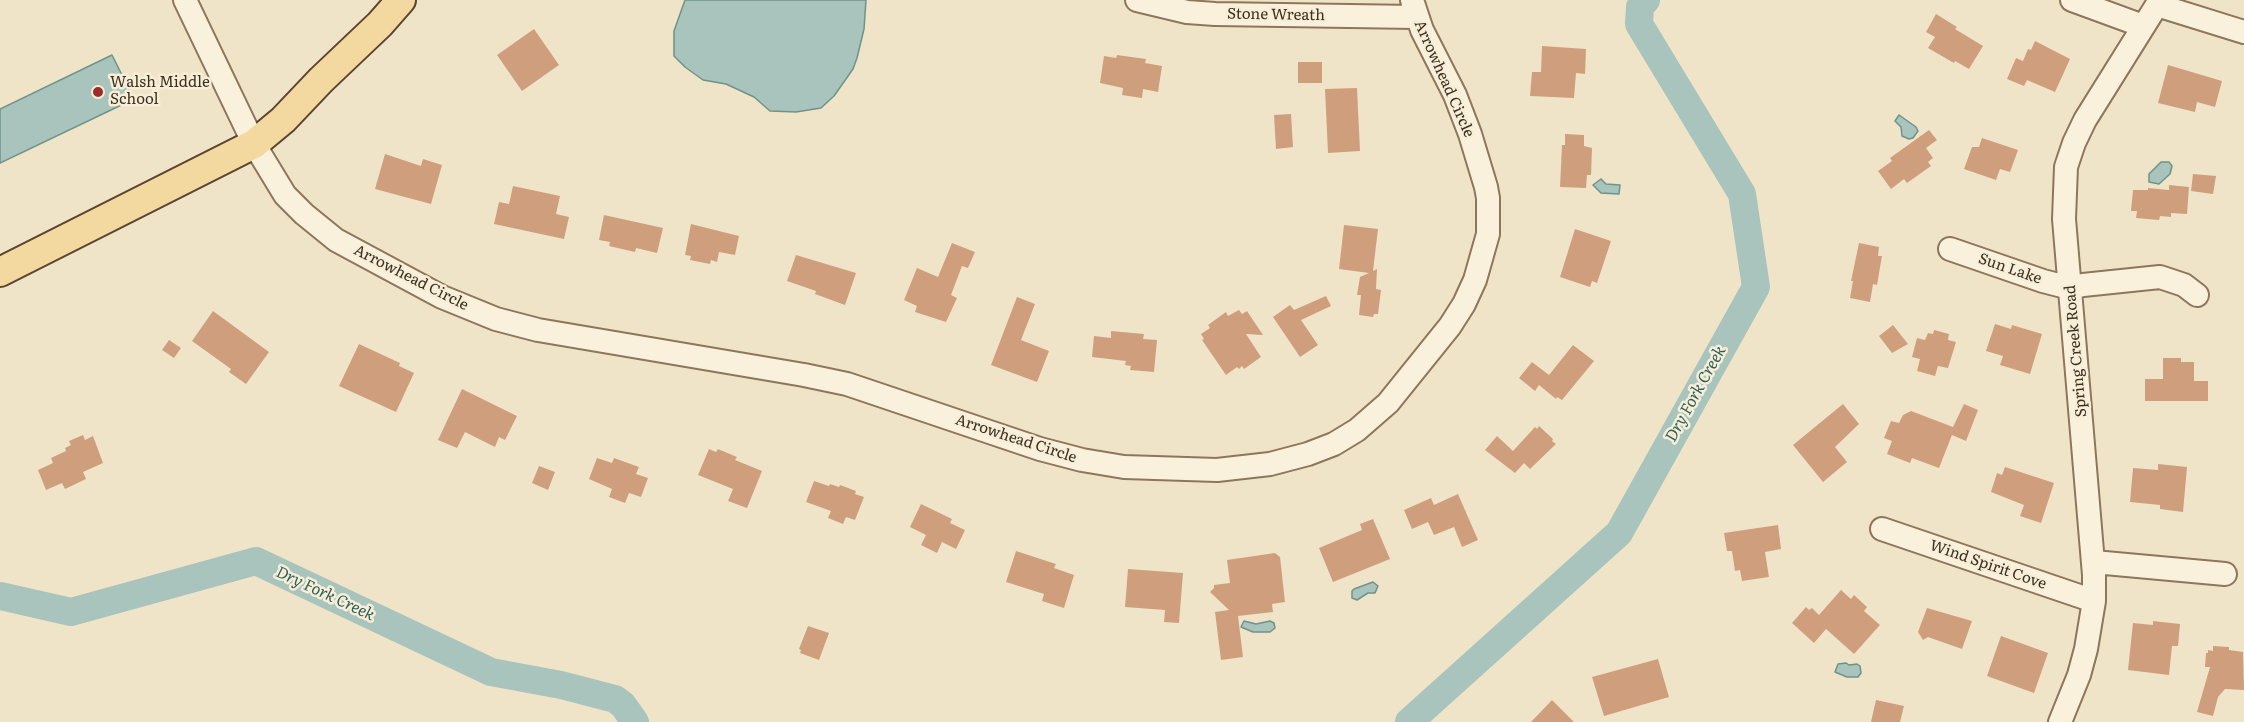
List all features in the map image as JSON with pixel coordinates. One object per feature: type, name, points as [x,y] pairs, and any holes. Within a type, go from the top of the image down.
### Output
[{"type":"main road","points":[[0,272],[254,144],[283,120],[380,24],[401,0]]},
{"type":"street","name":"Arrowhead Circle","points":[[185,0],[254,144],[285,195],[309,219],[336,240],[442,297],[496,319],[538,330],[847,384],[1040,449],[1082,460],[1124,467],[1217,470],[1270,464],[1308,454],[1334,444],[1357,430],[1379,413],[1450,326],[1475,280],[1488,234],[1486,187],[1455,95],[1414,8]]},
{"type":"street","name":"Stone Wreath","points":[[1137,0],[1187,12],[1215,14],[1414,8]]},
{"type":"street","points":[[2072,0],[2143,26]]},
{"type":"street","points":[[2158,3],[2244,32]]},
{"type":"street","name":"Spring Creek Road","points":[[2060,722],[2081,666],[2094,601],[2094,562],[2064,219],[2066,167],[2085,120],[2158,3]]},
{"type":"street","name":"Sun Lake","points":[[1950,249],[2070,288]]},
{"type":"street","points":[[2070,288],[2160,277],[2184,285],[2198,295]]},
{"type":"street","name":"Wind Spirit Cove","points":[[1882,529],[2094,601]]},
{"type":"street","points":[[2094,562],[2225,573]]},
{"type":"water","points":[[685,0],[866,0],[864,29],[853,69],[834,96],[821,108],[796,112],[770,111],[754,97],[726,84],[703,80],[674,56],[674,31]]},
{"type":"water","points":[[112,55],[134,99],[0,163],[0,109]]},
{"type":"water","points":[[1899,115],[1916,127],[1918,131],[1913,138],[1902,136],[1901,127],[1895,121]]},
{"type":"water","points":[[2161,162],[2169,162],[2172,166],[2170,174],[2159,184],[2149,182],[2149,174]]},
{"type":"water","points":[[1601,179],[1606,184],[1620,185],[1619,194],[1601,193],[1593,185]]},
{"type":"water","points":[[1373,582],[1378,586],[1375,593],[1368,593],[1357,600],[1352,598],[1354,589]]},
{"type":"water","points":[[1244,621],[1256,624],[1270,621],[1274,623],[1275,628],[1270,632],[1253,632],[1241,627]]},
{"type":"water","points":[[1838,664],[1860,666],[1861,673],[1858,677],[1847,677],[1835,672]]},
{"type":"building","points":[[1936,14],[1983,46],[1969,69],[1928,48],[1935,37],[1926,32]]},
{"type":"building","points":[[534,29],[559,65],[522,91],[497,55]]},
{"type":"building","points":[[2035,41],[2070,59],[2055,92],[2027,80],[2024,86],[2007,79],[2016,58],[2023,61],[2028,49],[2031,50]]},
{"type":"building","points":[[1542,46],[1586,49],[1585,74],[1576,73],[1574,98],[1530,96],[1532,72],[1541,72]]},
{"type":"building","points":[[1117,55],[1146,59],[1145,63],[1162,66],[1158,92],[1143,89],[1142,98],[1122,95],[1123,88],[1100,83],[1104,56],[1116,58]]},
{"type":"building","points":[[1298,62],[1322,62],[1322,83],[1298,83]]},
{"type":"building","points":[[2168,65],[2222,81],[2215,107],[2197,102],[2195,112],[2158,103]]},
{"type":"building","points":[[1357,88],[1360,151],[1328,153],[1325,89]]},
{"type":"building","points":[[1291,114],[1293,147],[1276,149],[1274,115]]},
{"type":"building","points":[[1929,130],[1937,140],[1926,148],[1933,158],[1928,162],[1931,166],[1907,183],[1904,179],[1891,189],[1878,171],[1892,161],[1890,158]]},
{"type":"building","points":[[1565,134],[1584,135],[1584,146],[1592,148],[1591,175],[1587,175],[1586,188],[1560,187],[1562,145],[1565,145]]},
{"type":"building","points":[[1982,138],[2018,150],[2010,172],[2000,169],[1996,180],[1964,169],[1972,147],[1979,147]]},
{"type":"building","points":[[385,154],[421,166],[423,159],[442,165],[431,204],[375,189]]},
{"type":"building","points":[[2193,174],[2216,176],[2213,194],[2191,191]]},
{"type":"building","points":[[2169,185],[2189,187],[2187,214],[2171,213],[2171,217],[2160,216],[2159,220],[2136,218],[2137,211],[2131,211],[2133,190],[2148,190],[2148,188],[2169,190]]},
{"type":"building","points":[[513,186],[560,196],[556,214],[569,217],[564,239],[494,224],[499,202],[509,204]]},
{"type":"building","points":[[604,215],[663,228],[657,253],[636,248],[635,252],[609,246],[610,242],[599,240]]},
{"type":"building","points":[[691,224],[739,236],[735,255],[719,252],[717,262],[711,260],[710,264],[690,260],[691,256],[685,255]]},
{"type":"building","points":[[1344,225],[1378,229],[1373,271],[1377,269],[1376,289],[1381,290],[1378,314],[1374,314],[1373,317],[1359,315],[1361,295],[1357,295],[1360,277],[1369,273],[1339,269]]},
{"type":"building","points":[[1575,229],[1611,241],[1597,283],[1592,281],[1590,287],[1560,277]]},
{"type":"building","points":[[952,243],[975,252],[968,268],[962,266],[951,295],[957,298],[946,322],[915,312],[917,306],[904,300],[917,268],[938,277]]},
{"type":"building","points":[[1859,243],[1879,247],[1878,256],[1882,256],[1877,285],[1873,284],[1870,302],[1850,298]]},
{"type":"building","points":[[796,255],[856,273],[845,305],[815,294],[816,291],[787,281]]},
{"type":"building","points":[[1326,296],[1331,306],[1301,320],[1318,345],[1300,357],[1273,317],[1290,305],[1294,310]]},
{"type":"building","points":[[1017,297],[1035,304],[1021,340],[1049,351],[1037,382],[991,365]]},
{"type":"building","points":[[1239,310],[1242,314],[1247,311],[1263,335],[1246,334],[1261,357],[1244,369],[1242,366],[1239,369],[1237,367],[1226,375],[1202,340],[1204,339],[1201,334],[1210,328],[1208,325],[1226,312],[1228,316]]},
{"type":"building","points":[[213,311],[269,352],[246,384],[229,372],[231,369],[192,341]]},
{"type":"building","points":[[1995,324],[2011,329],[2012,325],[2042,334],[2030,374],[2000,365],[2003,356],[1986,351]]},
{"type":"building","points":[[1893,325],[1908,344],[1892,353],[1879,336]]},
{"type":"building","points":[[1934,330],[1949,334],[1948,340],[1956,342],[1948,368],[1938,366],[1935,376],[1917,371],[1920,359],[1912,357],[1917,338],[1925,340],[1928,333],[1933,334]]},
{"type":"building","points":[[1111,331],[1144,334],[1143,339],[1157,340],[1154,372],[1130,370],[1131,366],[1125,365],[1126,361],[1092,357],[1094,336],[1111,338]]},
{"type":"building","points":[[169,340],[181,348],[174,358],[162,350]]},
{"type":"building","points":[[359,344],[400,363],[399,366],[414,373],[396,412],[339,386]]},
{"type":"building","points":[[1573,345],[1594,361],[1562,400],[1557,397],[1556,399],[1539,385],[1535,391],[1519,378],[1532,362],[1549,375]]},
{"type":"building","points":[[2163,358],[2181,358],[2181,362],[2194,362],[2194,381],[2208,381],[2208,401],[2145,401],[2145,379],[2163,379]]},
{"type":"building","points":[[462,389],[517,416],[505,440],[499,437],[495,447],[465,432],[457,448],[438,440]]},
{"type":"building","points":[[1843,404],[1859,424],[1835,447],[1847,462],[1823,482],[1793,445]]},
{"type":"building","points":[[1964,404],[1978,410],[1966,441],[1952,435],[1939,468],[1912,458],[1910,463],[1887,454],[1892,441],[1884,438],[1891,421],[1899,423],[1903,415],[1911,411],[1953,427]]},
{"type":"building","points":[[1539,426],[1556,444],[1530,469],[1524,463],[1515,473],[1485,450],[1497,436],[1513,451],[1535,427],[1537,429]]},
{"type":"building","points":[[83,435],[85,440],[93,436],[103,463],[83,472],[86,479],[65,489],[62,483],[46,490],[38,470],[53,463],[51,458],[66,451],[65,448],[71,445],[69,441]]},
{"type":"building","points":[[709,449],[716,452],[718,449],[737,457],[735,460],[762,471],[747,508],[728,501],[733,489],[698,475]]},
{"type":"building","points":[[597,458],[612,463],[614,458],[639,467],[636,474],[648,478],[641,497],[629,493],[625,503],[609,497],[612,489],[589,479]]},
{"type":"building","points":[[2158,464],[2187,467],[2183,512],[2160,509],[2160,505],[2130,502],[2133,468],[2158,470]]},
{"type":"building","points":[[539,466],[555,472],[548,490],[532,483]]},
{"type":"building","points":[[2005,467],[2054,483],[2041,523],[2020,516],[2024,505],[1991,492],[1997,473],[2002,475]]},
{"type":"building","points":[[814,481],[829,486],[830,484],[839,487],[840,485],[864,497],[855,520],[846,517],[843,524],[828,518],[831,511],[806,502]]},
{"type":"building","points":[[1458,494],[1478,540],[1462,547],[1454,527],[1434,535],[1428,522],[1412,529],[1404,510],[1431,498],[1434,505]]},
{"type":"building","points":[[921,504],[952,519],[950,523],[965,530],[956,549],[942,542],[937,553],[921,545],[926,535],[910,527]]},
{"type":"building","points":[[1373,519],[1390,559],[1333,582],[1319,548],[1362,530],[1360,524]]},
{"type":"building","points":[[1778,525],[1781,549],[1765,552],[1769,577],[1742,581],[1740,570],[1735,571],[1732,551],[1727,551],[1724,533]]},
{"type":"building","points":[[1016,551],[1056,564],[1054,568],[1074,575],[1064,608],[1042,601],[1044,594],[1006,582]]},
{"type":"building","points":[[1275,553],[1280,557],[1285,602],[1272,604],[1273,612],[1238,616],[1243,657],[1221,660],[1215,612],[1229,610],[1210,592],[1214,585],[1230,583],[1227,560]]},
{"type":"building","points":[[1128,569],[1183,573],[1179,623],[1164,622],[1165,610],[1125,607]]},
{"type":"building","points":[[1841,590],[1851,599],[1854,595],[1867,607],[1864,611],[1880,625],[1854,654],[1826,629],[1814,643],[1792,623],[1806,607],[1809,610],[1812,608],[1819,615]]},
{"type":"building","points":[[1927,608],[1972,621],[1962,649],[1928,637],[1923,640],[1918,632]]},
{"type":"building","points":[[2153,621],[2180,624],[2178,646],[2172,646],[2169,675],[2128,670],[2133,623],[2153,625]]},
{"type":"building","points":[[808,626],[829,633],[819,660],[800,653],[799,649]]},
{"type":"building","points":[[2001,636],[2048,653],[2034,693],[1987,676]]},
{"type":"building","points":[[2213,646],[2229,647],[2229,650],[2243,652],[2244,690],[2225,689],[2218,697],[2213,716],[2197,712],[2210,667],[2205,667],[2206,653],[2208,650],[2213,651]]},
{"type":"building","points":[[1658,659],[1669,697],[1604,716],[1592,677]]},
{"type":"building","points":[[1552,700],[1574,722],[1531,722]]},
{"type":"building","points":[[1876,700],[1904,706],[1900,722],[1871,722]]},
{"type":"waterway","name":"Dry Fork Creek","points":[[1409,722],[1619,533],[1756,287],[1742,194],[1639,24],[1640,7],[1646,0]]},
{"type":"waterway","name":"Dry Fork Creek","points":[[0,596],[71,612],[256,561],[491,672],[561,685],[615,699],[623,705],[635,722]]},
{"type":"place","name":"Walsh Middle School","points":[[98,92]]}]
